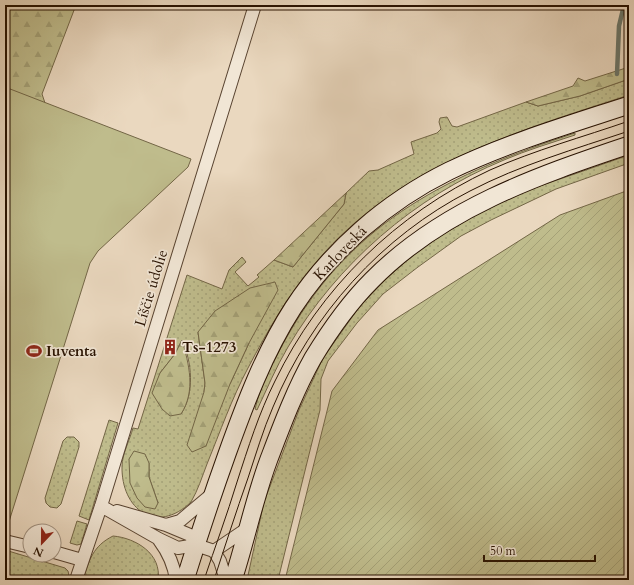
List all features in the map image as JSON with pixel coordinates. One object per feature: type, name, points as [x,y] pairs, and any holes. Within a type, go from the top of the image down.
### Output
[{"type":"main road","name":"Karloveská","points":[[185,580],[214,491],[254,383],[276,338],[293,308],[320,271],[350,240],[375,218],[400,200],[448,172],[482,156],[529,138],[629,105]]},
{"type":"main road","points":[[233,580],[269,460],[285,418],[313,359],[330,331],[355,298],[407,248],[446,222],[488,199],[541,176],[629,145]]},
{"type":"street","name":"Líščie údolie","points":[[76,580],[101,506],[255,5]]},
{"type":"street","points":[[166,525],[180,520],[197,508],[214,491]]},
{"type":"street","points":[[101,506],[166,525],[190,535],[196,545]]},
{"type":"street","points":[[101,506],[178,548],[196,545],[214,551],[220,561],[226,580]]},
{"type":"street","points":[[214,551],[248,528]]},
{"type":"street","points":[[159,539],[169,553],[175,571],[176,580]]},
{"type":"street","points":[[5,541],[22,545]]},
{"type":"street","points":[[62,554],[82,560]]},
{"type":"green space","points":[[5,5],[76,5],[42,94],[50,118],[5,122]]},
{"type":"green space","points":[[629,67],[629,79],[580,96],[538,106],[526,102],[573,86],[578,78],[585,81]]},
{"type":"green space","points":[[629,79],[629,95],[543,123],[460,156],[421,176],[384,200],[349,228],[307,273],[271,326],[237,391],[191,502],[178,512],[166,516],[154,517],[143,513],[134,505],[123,482],[123,457],[133,428],[138,429],[187,275],[222,289],[229,270],[242,257],[246,262],[235,272],[248,286],[259,277],[257,275],[274,260],[293,267],[344,204],[346,193],[369,171],[378,170],[414,154],[411,142],[437,133],[441,129],[439,122],[440,118],[447,117],[452,126],[457,127],[526,102],[538,106],[580,96]],"holes":[[[198,332],[249,343],[230,384],[204,392],[205,383]],[[182,340],[190,368],[190,387],[188,397],[181,414],[160,373],[175,354]],[[129,459],[149,463],[149,477],[158,503]]]},
{"type":"green space","name":"Iuventa","points":[[5,87],[191,159],[188,167],[98,251],[90,263],[7,528],[5,530]]},
{"type":"green space","points":[[575,133],[575,135],[513,156],[471,175],[439,193],[381,236],[354,261],[330,288],[308,317],[288,347],[257,410],[255,409],[273,362],[288,335],[314,295],[344,260],[376,231],[410,206],[448,184],[488,165],[530,148]]},
{"type":"green space","points":[[629,155],[629,163],[556,189],[461,236],[383,294],[357,323],[328,361],[321,379],[320,410],[278,580],[247,580],[264,502],[299,410],[323,358],[360,306],[385,280],[415,253],[477,214],[517,194]]},
{"type":"green space","points":[[629,190],[629,580],[285,580],[332,391],[378,330],[560,215]]},
{"type":"green space","points":[[346,193],[344,204],[293,267],[274,260]]},
{"type":"green space","points":[[275,282],[278,290],[249,343],[230,384],[206,446],[192,452],[187,445],[204,392],[205,383],[198,332],[215,311],[250,288]]},
{"type":"green space","points":[[182,340],[189,368],[190,387],[186,405],[181,414],[170,416],[162,409],[152,393],[160,373],[175,354]]},
{"type":"green space","points":[[109,420],[118,423],[89,520],[79,516]]},
{"type":"green space","points":[[67,437],[74,437],[79,442],[79,447],[61,504],[57,508],[50,507],[46,503],[45,498],[63,441]]},
{"type":"green space","points":[[134,451],[145,454],[149,463],[149,477],[158,503],[155,509],[145,507],[137,498],[130,483],[129,459]]},
{"type":"green space","points":[[77,521],[87,524],[81,544],[77,545],[70,543]]},
{"type":"green space","points":[[113,536],[130,540],[146,549],[156,562],[158,580],[83,580],[87,566],[96,549]]},
{"type":"green space","points":[[5,550],[22,555],[22,563],[48,563],[65,568],[68,571],[70,580],[5,580]]},
{"type":"waterway","points":[[617,74],[619,26],[624,5]]},
{"type":"tram line","points":[[204,580],[259,418],[269,393],[293,347],[314,315],[338,285],[364,257],[393,232],[423,208],[456,188],[490,170],[524,156],[629,121]]},
{"type":"tram line","points":[[214,580],[273,407],[289,373],[307,341],[329,310],[353,281],[379,255],[407,231],[438,209],[470,191],[528,165],[629,131]]},
{"type":"place","name":"Ts-1273","points":[[170,347]]},
{"type":"place","name":"Iuventa","points":[[34,351]]}]
